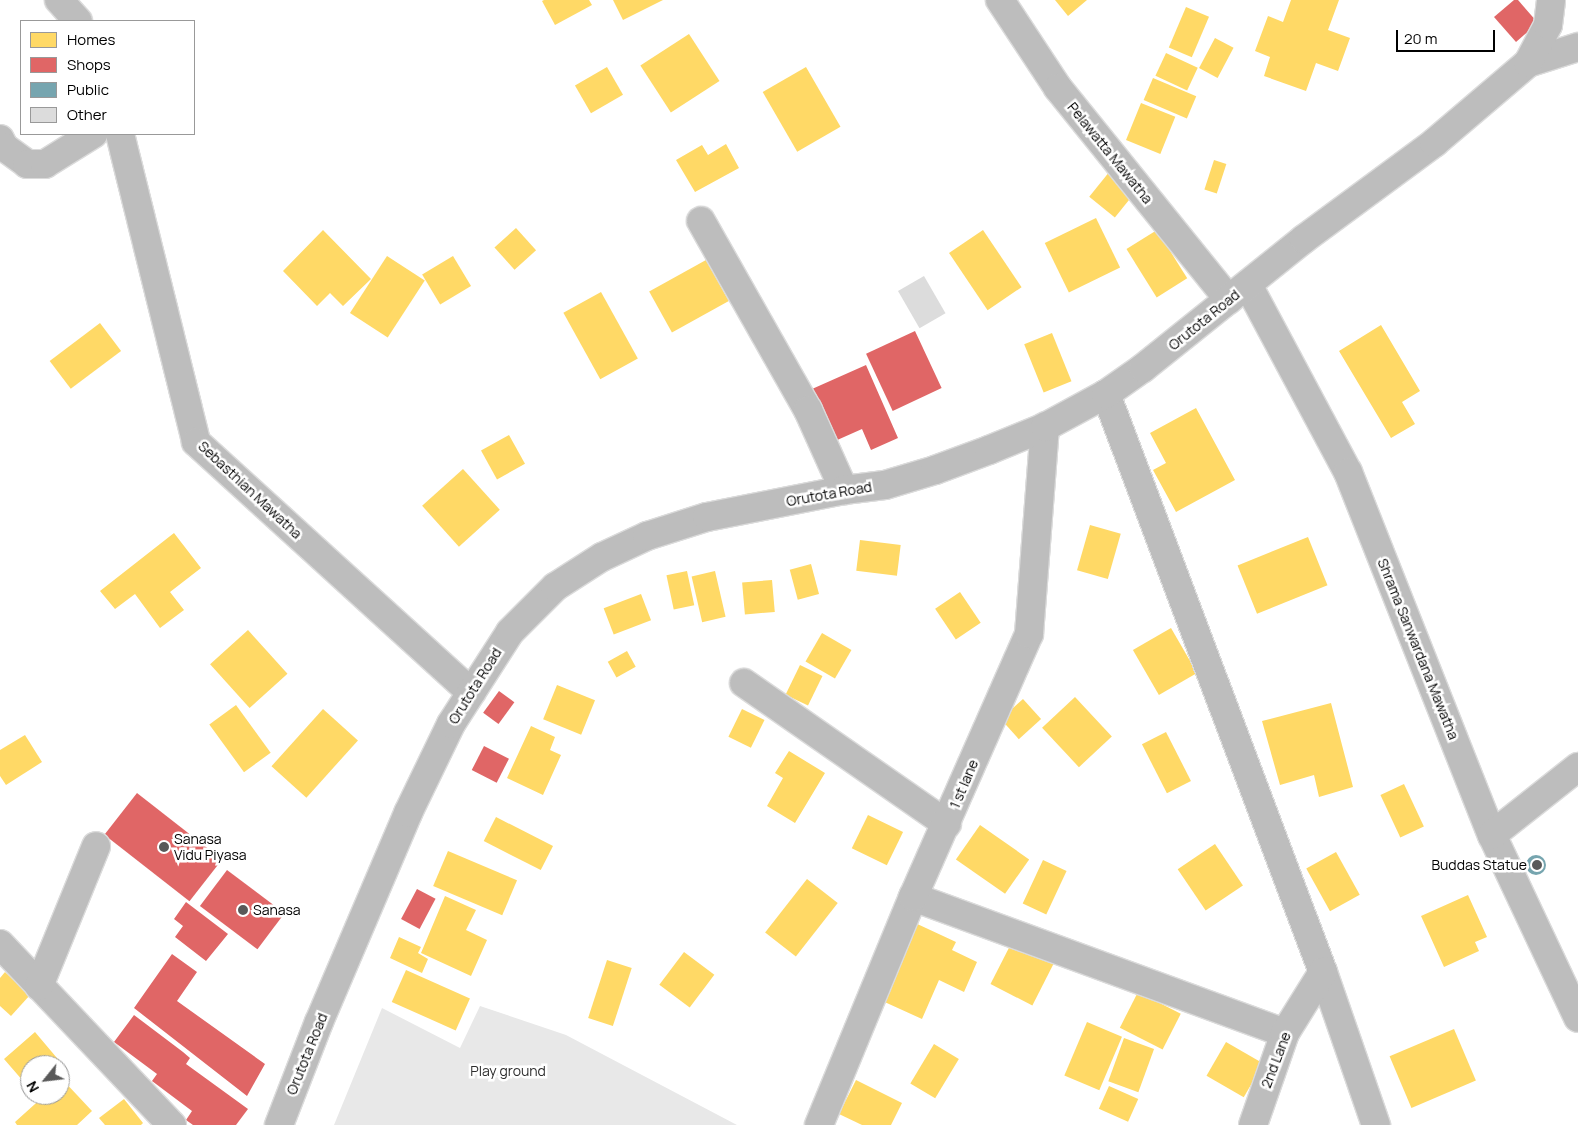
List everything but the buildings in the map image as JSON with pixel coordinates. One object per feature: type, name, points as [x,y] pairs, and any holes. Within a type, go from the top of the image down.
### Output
[{"type":"street","points":[[59,0],[77,20]]},
{"type":"street","name":"Pelawatta Mawatha","points":[[1000,0],[1058,88],[1238,292]]},
{"type":"street","name":"Orutota Road","points":[[279,1125],[319,1022],[408,813],[451,724],[510,632],[555,587],[602,557],[647,536],[707,518],[844,490],[886,485],[935,470],[1044,427],[1106,394],[1143,368],[1335,216],[1434,143],[1528,63],[1548,25],[1551,0]]},
{"type":"street","points":[[1528,63],[1578,46]]},
{"type":"street","points":[[0,139],[4,147],[27,164],[45,164],[91,135]]},
{"type":"street","name":"Sebasthian Mawatha","points":[[120,135],[196,442],[471,692]]},
{"type":"street","points":[[701,221],[808,410],[844,490]]},
{"type":"street","name":"Shrama Sanwardana Mawatha","points":[[1238,292],[1348,472],[1492,835],[1578,1018]]},
{"type":"street","points":[[1106,394],[1322,972],[1376,1125]]},
{"type":"street","name":"1 st lane","points":[[819,1125],[913,897],[1030,634],[1044,427]]},
{"type":"street","points":[[744,683],[947,824]]},
{"type":"street","points":[[1492,835],[1578,767]]},
{"type":"street","points":[[39,986],[96,846]]},
{"type":"street","points":[[913,897],[1285,1033]]},
{"type":"street","points":[[0,944],[172,1125]]},
{"type":"street","name":"2nd Lane","points":[[1253,1125],[1285,1033],[1322,972]]},
{"type":"green space","name":"Play ground","points":[[480,1006],[566,1035],[737,1125],[334,1125],[382,1008],[460,1048]]},
{"type":"place","name":"Sanasa Vidu Piyasa","points":[[164,847]]},
{"type":"place","name":"Buddas Statue","points":[[1537,865]]},
{"type":"place","name":"Sanasa","points":[[243,910]]}]
